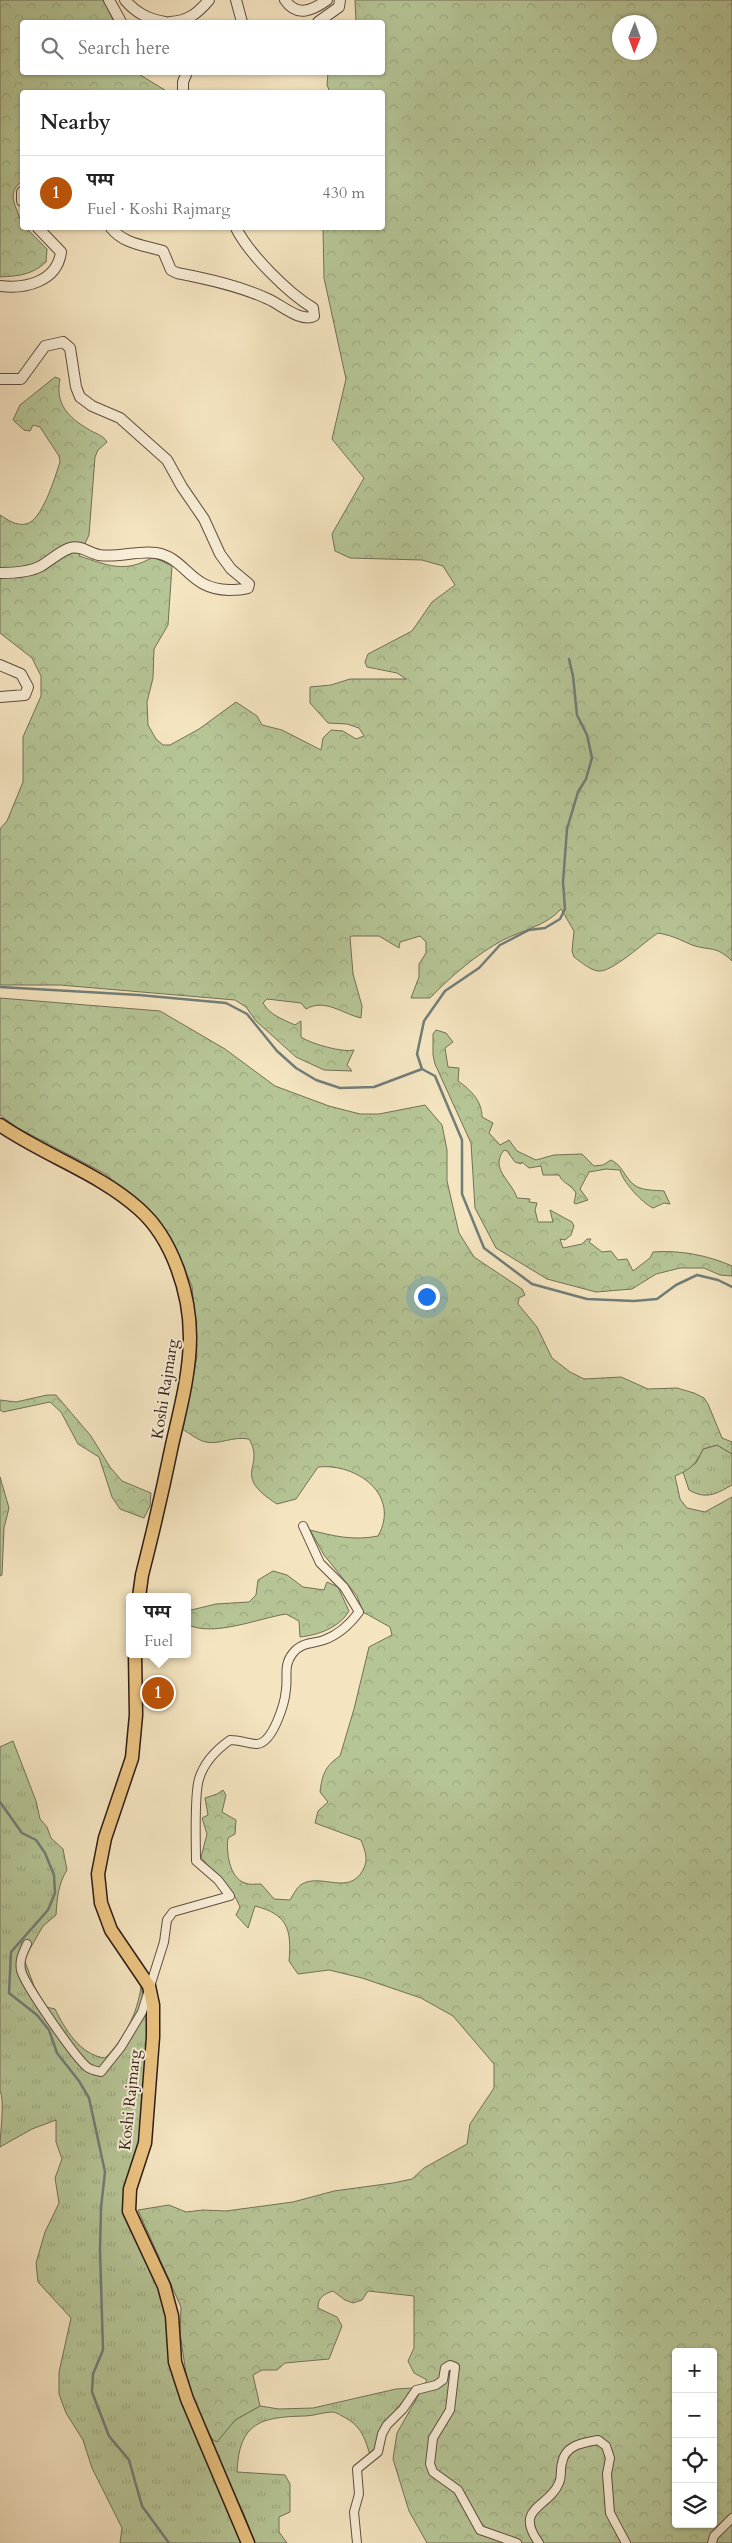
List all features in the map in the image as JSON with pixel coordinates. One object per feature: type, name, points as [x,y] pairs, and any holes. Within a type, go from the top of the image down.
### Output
[{"type":"main road","name":"Koshi Rajmarg","points":[[0,1125],[57,1159],[111,1187],[141,1210],[159,1234],[181,1280],[189,1318],[188,1358],[180,1409],[140,1593]]},
{"type":"main road","name":"Koshi Rajmarg","points":[[134,1658],[136,1716],[132,1758],[105,1838],[99,1861],[98,1887],[112,1930],[149,1986],[154,2020],[145,2143],[130,2190],[129,2211],[164,2286],[172,2316],[175,2362],[187,2399],[248,2543]]},
{"type":"street","points":[[109,0],[120,20]]},
{"type":"street","points":[[125,0],[134,11],[152,20]]},
{"type":"street","points":[[186,20],[196,14],[209,0]]},
{"type":"street","points":[[236,0],[241,20]]},
{"type":"street","points":[[285,0],[294,10],[302,12],[311,10],[327,0]]},
{"type":"street","points":[[321,20],[339,7],[340,0]]},
{"type":"street","points":[[183,90],[186,75]]},
{"type":"street","points":[[0,286],[30,286],[42,280],[56,265],[61,252],[40,230]]},
{"type":"street","points":[[112,230],[117,236],[127,242],[163,251],[171,270],[177,273],[231,285],[267,298],[304,318],[314,316],[313,308],[295,298],[242,240],[237,230]]},
{"type":"street","points":[[0,379],[21,380],[45,346],[63,342],[70,348],[76,387],[80,397],[92,406],[120,418],[167,460],[182,487],[204,519],[220,554],[231,569],[249,584],[248,588],[242,590],[215,589],[201,584],[171,558],[163,555],[155,553],[120,556],[97,554],[86,549],[73,547],[60,552],[40,566],[11,573],[0,573]]},
{"type":"street","points":[[0,665],[22,674],[28,687],[25,695],[0,697]]},
{"type":"street","points":[[27,1944],[20,1959],[21,1971],[34,1998],[76,2057],[89,2069],[101,2072],[120,2047],[142,2012],[164,1942],[167,1920],[173,1912],[230,1896],[218,1880],[196,1861],[198,1780],[204,1766],[218,1748],[230,1740],[258,1744],[269,1737],[278,1720],[286,1690],[285,1668],[292,1654],[300,1645],[324,1640],[339,1633],[359,1612],[344,1586],[320,1563],[303,1526]]},
{"type":"street","points":[[357,2543],[354,2512],[358,2494],[356,2469],[378,2452],[382,2434],[416,2390],[436,2385],[443,2380],[445,2368],[450,2365],[455,2367],[450,2410],[433,2438],[430,2464],[434,2472],[458,2490],[480,2530],[518,2543]]},
{"type":"street","points":[[538,2543],[529,2521],[532,2511],[551,2494],[559,2482],[564,2455],[570,2448],[583,2442],[598,2440],[606,2446],[610,2458],[607,2474],[610,2513],[626,2543]]},
{"type":"street","points":[[712,2543],[714,2536],[732,2518]]},
{"type":"green space","points":[[0,0],[103,0],[113,20],[20,20],[20,75],[140,75],[165,90],[20,90],[20,183],[16,187],[13,198],[20,219],[20,230],[28,230],[47,249],[46,262],[30,272],[0,277]]},
{"type":"green space","points":[[355,0],[732,0],[732,961],[717,950],[698,947],[658,933],[611,967],[598,971],[586,966],[574,957],[572,951],[574,931],[561,909],[541,924],[503,940],[483,952],[455,974],[430,998],[411,998],[419,977],[419,964],[426,953],[426,942],[420,936],[400,942],[399,948],[379,936],[352,936],[350,937],[353,974],[362,1006],[361,1018],[327,1006],[313,1006],[306,1009],[301,1003],[267,999],[263,1003],[273,1014],[286,1021],[295,1025],[301,1021],[301,1037],[306,1040],[335,1049],[354,1050],[347,1065],[352,1071],[324,1070],[296,1057],[256,1021],[246,1007],[235,1000],[60,985],[0,985],[0,829],[7,821],[23,782],[23,737],[41,696],[41,676],[32,658],[0,633],[0,515],[15,523],[26,524],[32,521],[47,498],[60,462],[59,456],[40,427],[33,425],[30,431],[24,430],[13,420],[20,405],[55,377],[60,379],[59,396],[65,409],[74,420],[101,436],[107,442],[98,450],[95,457],[89,535],[79,556],[108,565],[124,567],[153,557],[172,566],[168,625],[154,649],[153,678],[147,702],[148,725],[156,739],[163,745],[170,745],[199,729],[236,702],[257,716],[262,725],[282,730],[321,750],[323,738],[331,730],[343,731],[356,739],[364,736],[359,728],[347,724],[328,723],[310,703],[310,687],[331,685],[350,679],[406,679],[397,673],[367,667],[365,662],[368,654],[412,631],[432,602],[455,585],[443,566],[422,560],[350,558],[335,551],[332,534],[364,478],[332,439],[346,379],[324,278],[323,230],[385,230],[385,90],[329,90],[327,85],[328,75],[385,75],[385,20],[356,20]]},
{"type":"green space","points":[[0,998],[160,1011],[225,1049],[275,1086],[329,1106],[360,1114],[379,1114],[425,1105],[442,1125],[447,1150],[447,1181],[459,1233],[474,1257],[522,1289],[525,1295],[519,1298],[518,1304],[537,1327],[552,1358],[570,1372],[584,1379],[621,1377],[648,1389],[677,1388],[694,1393],[704,1398],[708,1404],[722,1438],[732,1442],[732,1454],[717,1445],[703,1449],[692,1466],[675,1476],[680,1499],[687,1508],[705,1512],[732,1497],[732,2543],[427,2543],[409,2511],[393,2459],[397,2433],[427,2380],[414,2373],[408,2361],[414,2348],[414,2296],[368,2291],[362,2300],[353,2303],[345,2300],[333,2291],[324,2295],[319,2301],[318,2308],[337,2317],[342,2326],[329,2359],[285,2363],[277,2370],[262,2370],[253,2375],[260,2406],[235,2420],[217,2442],[212,2439],[193,2404],[187,2380],[180,2333],[181,2307],[138,2210],[169,2205],[186,2212],[203,2210],[226,2211],[293,2202],[334,2191],[412,2179],[424,2168],[467,2144],[470,2124],[494,2088],[494,2064],[453,2016],[421,1998],[362,1978],[329,1970],[298,1974],[289,1961],[288,1932],[281,1918],[266,1909],[255,1906],[248,1928],[236,1915],[240,1907],[237,1900],[201,1857],[207,1834],[202,1818],[208,1815],[205,1798],[223,1790],[226,1795],[222,1812],[236,1820],[235,1834],[228,1838],[230,1864],[235,1876],[245,1883],[261,1884],[274,1899],[290,1900],[302,1884],[310,1881],[350,1882],[357,1878],[363,1870],[366,1859],[361,1840],[315,1823],[318,1811],[328,1802],[320,1792],[322,1781],[325,1771],[340,1756],[369,1647],[392,1635],[390,1627],[363,1612],[357,1596],[324,1555],[310,1530],[352,1538],[378,1536],[384,1521],[384,1507],[379,1495],[360,1476],[347,1470],[333,1467],[318,1467],[296,1499],[277,1504],[263,1494],[255,1485],[252,1478],[253,1449],[249,1439],[243,1438],[211,1443],[197,1439],[182,1429],[197,1356],[192,1286],[173,1243],[154,1215],[104,1173],[18,1128],[0,1115]]},
{"type":"green space","points":[[436,1030],[446,1033],[453,1042],[445,1048],[448,1067],[459,1068],[458,1081],[475,1096],[482,1111],[482,1117],[493,1123],[489,1133],[500,1145],[509,1140],[517,1151],[536,1160],[554,1155],[582,1154],[594,1166],[603,1165],[611,1160],[618,1165],[636,1186],[648,1190],[664,1191],[670,1204],[664,1203],[653,1208],[643,1202],[633,1191],[624,1180],[620,1170],[606,1169],[589,1172],[580,1189],[588,1200],[576,1204],[574,1203],[576,1193],[559,1175],[543,1175],[541,1166],[529,1168],[522,1162],[521,1164],[515,1162],[507,1151],[504,1150],[500,1157],[500,1169],[517,1198],[530,1199],[529,1202],[537,1203],[535,1210],[538,1222],[553,1222],[550,1210],[572,1222],[574,1226],[571,1235],[565,1240],[560,1239],[563,1248],[582,1244],[587,1239],[591,1239],[589,1242],[602,1252],[611,1251],[618,1260],[627,1259],[633,1271],[650,1258],[653,1252],[693,1254],[732,1266],[732,1276],[720,1275],[704,1268],[680,1268],[656,1274],[632,1289],[596,1292],[547,1279],[496,1248],[475,1208],[471,1143],[435,1064],[433,1034]]},
{"type":"green space","points":[[47,1395],[56,1395],[91,1436],[110,1467],[122,1481],[151,1493],[150,1506],[144,1518],[120,1509],[112,1497],[99,1457],[78,1444],[61,1412],[50,1402],[3,1412],[0,1410],[0,1400],[16,1402]]},
{"type":"green space","points":[[717,1445],[732,1454],[732,1485],[711,1495],[701,1495],[689,1490],[683,1472],[696,1463],[703,1449]]},
{"type":"green space","points":[[0,1477],[9,1508],[4,1528],[2,1575],[0,1576]]},
{"type":"green space","points":[[273,1571],[287,1575],[303,1587],[324,1590],[327,1582],[338,1587],[349,1611],[340,1622],[328,1630],[300,1637],[299,1621],[286,1614],[222,1628],[209,1629],[191,1626],[191,1610],[216,1604],[249,1602],[256,1595],[258,1580]]},
{"type":"green space","points":[[13,1741],[36,1801],[40,1819],[47,1827],[51,1838],[63,1849],[67,1870],[60,1886],[56,1915],[43,1926],[24,1959],[34,1986],[46,2007],[55,2009],[74,2040],[96,2056],[105,2058],[124,2034],[133,2016],[141,1987],[151,2021],[143,2135],[125,2191],[167,2300],[172,2375],[215,2480],[245,2543],[120,2543],[122,2528],[92,2468],[83,2440],[66,2413],[59,2394],[59,2372],[71,2318],[38,2282],[36,2263],[45,2232],[59,2203],[55,2178],[62,2159],[56,2142],[56,2120],[32,2129],[0,2147],[2,2109],[0,2091],[0,1747]]},
{"type":"green space","points":[[413,2388],[385,2424],[377,2449],[370,2455],[366,2442],[357,2427],[348,2419],[333,2412],[276,2418],[255,2426],[242,2442],[237,2472],[285,2475],[290,2484],[290,2512],[279,2517],[279,2532],[287,2543],[255,2543],[244,2514],[214,2452],[212,2439],[217,2441],[235,2420],[260,2406],[279,2409],[313,2408],[396,2389]]},
{"type":"waterway","points":[[569,659],[573,676],[577,715],[587,735],[592,758],[586,779],[578,792],[567,829],[563,882],[565,909],[560,919],[545,928],[529,930],[500,945],[479,968],[445,991],[424,1021],[417,1054],[422,1069],[435,1076],[462,1140],[462,1194],[484,1248],[532,1284],[587,1299],[634,1301],[657,1299],[676,1285],[697,1275],[718,1280],[732,1287]]},
{"type":"waterway","points":[[0,987],[139,995],[226,1003],[247,1014],[277,1051],[296,1068],[316,1080],[340,1088],[374,1087],[422,1069]]},
{"type":"waterway","points":[[0,1802],[22,1833],[36,1840],[45,1853],[54,1875],[55,1893],[48,1910],[11,1952],[9,1993],[37,2015],[49,2030],[57,2053],[79,2081],[89,2098],[105,2172],[101,2208],[100,2250],[103,2350],[93,2374],[92,2392],[109,2436],[129,2460],[142,2506],[169,2543]]},
{"type":"place","name":"पम्प","points":[[158,1693]]}]
